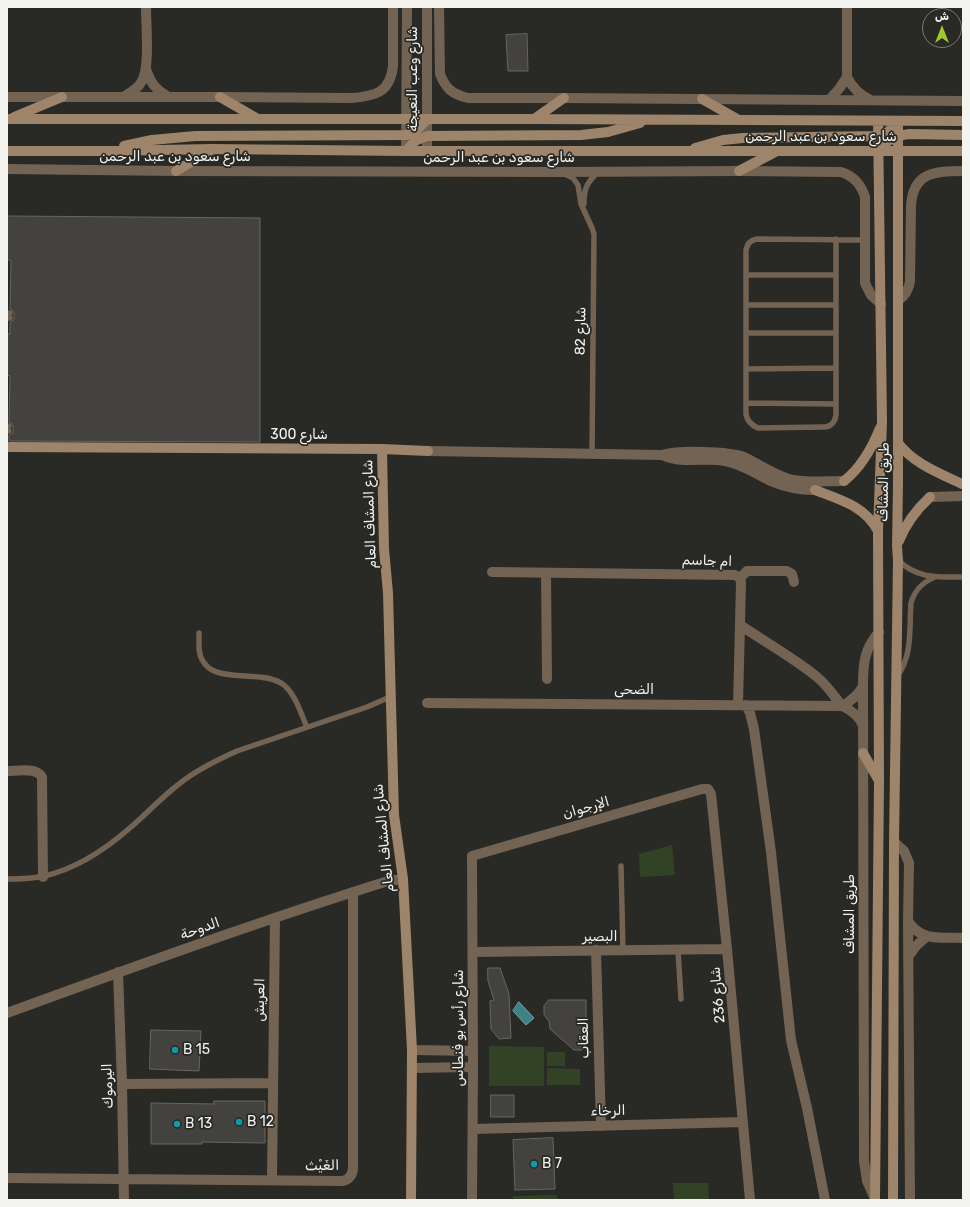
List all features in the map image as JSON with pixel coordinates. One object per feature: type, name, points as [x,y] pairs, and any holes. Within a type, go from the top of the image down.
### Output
[{"type":"street","points":[[123,97],[135,90],[142,82],[146,69],[146,7]]},
{"type":"street","name":"شارع وعب النعيجة","points":[[220,97],[352,98],[373,96],[388,84],[392,76],[394,7]]},
{"type":"street","name":"شارع وعب النعيجة","points":[[406,151],[407,7]]},
{"type":"street","name":"شارع وعب النعيجة","points":[[427,7],[427,151]]},
{"type":"street","points":[[427,19],[434,7]]},
{"type":"street","name":"شارع وعب النعيجة","points":[[439,7],[440,74],[449,90],[458,96],[468,98],[564,98]]},
{"type":"street","points":[[847,7],[847,77],[854,88],[863,97],[869,100]]},
{"type":"street","points":[[146,69],[151,82],[157,90],[169,97]]},
{"type":"street","points":[[829,100],[847,77]]},
{"type":"street","points":[[7,97],[220,97],[258,120]]},
{"type":"street","points":[[8,119],[62,97]]},
{"type":"street","points":[[534,119],[564,98],[962,100]]},
{"type":"street","points":[[702,99],[739,120]]},
{"type":"street","name":"شارع سعود بن عبد الرحمن","points":[[8,119],[963,121]]},
{"type":"street","points":[[107,151],[152,140],[195,136],[406,135],[416,131],[427,120]]},
{"type":"street","points":[[406,151],[415,141],[427,136],[581,135],[608,132],[652,120]]},
{"type":"street","name":"طريق المشاف","points":[[875,1200],[879,781],[878,531],[882,422],[877,151],[878,121]]},
{"type":"street","points":[[685,151],[719,141],[743,138],[877,136],[888,132],[898,121]]},
{"type":"street","name":"طريق المشاف","points":[[893,1200],[894,842],[898,560],[898,121]]},
{"type":"street","points":[[877,151],[884,143],[898,136],[910,134],[963,135]]},
{"type":"street","points":[[176,171],[213,149]]},
{"type":"street","name":"شارع سعود بن عبد الرحمن","points":[[7,151],[213,149],[406,151],[963,151]]},
{"type":"street","points":[[739,171],[777,151]]},
{"type":"street","name":"شارع سعود بن عبد الرحمن","points":[[7,169],[176,171],[841,172],[848,174],[860,183],[865,197],[866,283],[871,295],[881,304]]},
{"type":"street","points":[[898,302],[905,295],[910,281],[911,198],[914,190],[918,183],[931,173],[939,171],[963,171]]},
{"type":"street","points":[[662,455],[679,452],[728,453],[744,457],[789,479],[808,481],[844,481],[865,458],[882,422]]},
{"type":"street","points":[[898,443],[903,450],[916,460],[963,484]]},
{"type":"street","name":"شارع 300","points":[[7,447],[382,449],[662,455]]},
{"type":"street","name":"شارع المشاف العام","points":[[382,449],[384,549],[388,593],[394,815],[403,879],[412,1050],[411,1200]]},
{"type":"street","points":[[662,455],[674,459],[718,459],[727,461],[742,466],[772,482],[783,486],[793,489],[815,490],[858,508],[870,518],[878,531]]},
{"type":"street","points":[[897,546],[907,524],[930,496],[963,496]]},
{"type":"street","points":[[740,578],[747,571],[787,571],[792,574],[794,582]]},
{"type":"street","name":"ام جاسم","points":[[492,572],[735,575],[740,578],[741,583],[740,625],[742,705]]},
{"type":"street","points":[[546,573],[546,679]]},
{"type":"street","points":[[740,625],[818,678],[842,706],[855,714],[863,725]]},
{"type":"street","name":"طريق المشاف","points":[[875,1200],[867,1181],[864,1161],[863,667],[867,652],[874,638],[879,632]]},
{"type":"street","points":[[842,706],[852,700],[863,686]]},
{"type":"street","name":"الضحى","points":[[427,703],[842,706]]},
{"type":"street","points":[[742,705],[750,713],[754,729],[768,830],[791,1040],[807,1108],[824,1200]]},
{"type":"street","points":[[863,753],[879,781]]},
{"type":"street","points":[[7,771],[33,771],[40,774],[42,777],[43,876]]},
{"type":"street","name":"الإرجوان","points":[[472,856],[702,788],[708,789]]},
{"type":"street","name":"شارع 236","points":[[708,789],[711,794],[727,949],[750,1200]]},
{"type":"street","points":[[894,842],[904,851],[908,863],[910,1200]]},
{"type":"street","name":"شارع رأس بو فنطاس","points":[[472,856],[472,1200]]},
{"type":"street","name":"الدوحة","points":[[7,1013],[118,972],[275,918],[388,881],[403,879]]},
{"type":"street","name":"الغَيْث","points":[[7,1178],[347,1180],[353,1172],[353,892]]},
{"type":"street","name":"العريش","points":[[272,1180],[275,918]]},
{"type":"street","points":[[908,920],[914,929],[927,936],[963,938]]},
{"type":"street","points":[[908,957],[916,946],[927,936]]},
{"type":"street","name":"البصير","points":[[473,952],[727,949]]},
{"type":"street","name":"العقاب","points":[[596,950],[600,1126]]},
{"type":"street","name":"اليرموك","points":[[118,972],[124,1200]]},
{"type":"street","points":[[412,1050],[473,1051]]},
{"type":"street","points":[[412,1068],[473,1067]]},
{"type":"street","points":[[122,1084],[273,1083]]},
{"type":"street","name":"الرخاء","points":[[473,1129],[743,1122]]},
{"type":"lane","name":"شارع 82","points":[[561,172],[573,178],[578,184],[581,204],[594,234],[592,454]]},
{"type":"lane","name":"شارع 82","points":[[584,210],[584,196],[586,187],[590,179],[597,172]]},
{"type":"lane","points":[[836,239],[835,418],[832,424],[827,427],[758,428],[753,426],[748,420],[746,414],[746,250],[748,244],[754,239],[836,239],[865,240]]},
{"type":"lane","points":[[746,275],[836,275]]},
{"type":"lane","points":[[746,305],[836,305]]},
{"type":"lane","points":[[746,333],[836,333]]},
{"type":"lane","points":[[746,369],[836,368]]},
{"type":"lane","points":[[746,403],[836,404]]},
{"type":"lane","points":[[898,560],[911,571],[919,574],[935,577],[963,577]]},
{"type":"lane","points":[[896,677],[905,662],[908,650],[911,603],[913,597],[919,587],[935,577]]},
{"type":"lane","points":[[199,633],[199,649],[207,666],[215,672],[225,675],[267,677],[276,680],[285,686],[292,694],[306,727]]},
{"type":"lane","points":[[7,879],[22,879],[43,876],[71,867],[105,847],[130,828],[180,783],[217,760],[237,751],[367,707],[390,697]]},
{"type":"lane","points":[[621,866],[623,950]]},
{"type":"lane","points":[[678,950],[681,1000]]},
{"type":"green space","points":[[672,845],[675,875],[640,877],[639,854]]},
{"type":"green space","points":[[489,1046],[544,1047],[544,1086],[489,1086]]},
{"type":"green space","points":[[547,1052],[565,1052],[565,1066],[547,1066]]},
{"type":"green space","points":[[547,1068],[580,1069],[580,1085],[547,1085]]},
{"type":"green space","points":[[673,1183],[708,1183],[709,1200],[674,1200]]},
{"type":"green space","points":[[557,1195],[557,1200],[513,1200],[513,1196]]},
{"type":"water","points":[[519,1002],[534,1018],[526,1025],[513,1011]]},
{"type":"building","points":[[527,34],[528,71],[508,71],[506,35]]},
{"type":"building","points":[[7,216],[260,218],[260,442],[9,441],[9,435],[13,433],[13,426],[9,422],[10,376],[7,375],[7,334],[10,334],[10,322],[14,320],[14,313],[10,309],[11,261],[7,259]]},
{"type":"building","points":[[488,968],[500,968],[509,994],[511,1038],[499,1039],[491,1029],[490,1001],[494,1000],[488,981]]},
{"type":"building","points":[[549,1000],[586,1000],[586,1047],[582,1050],[574,1050],[550,1029],[549,1021],[544,1015],[544,1006]]},
{"type":"building","name":"B 15","points":[[151,1030],[201,1031],[199,1071],[150,1069]]},
{"type":"building","points":[[491,1095],[514,1095],[514,1117],[491,1117]]},
{"type":"building","points":[[214,1101],[265,1101],[265,1143],[202,1142],[202,1144],[151,1144],[151,1103],[214,1104]]},
{"type":"building","name":"B 7","points":[[553,1138],[555,1189],[515,1190],[513,1140]]},
{"type":"place","name":"B 15","points":[[175,1050]]},
{"type":"place","name":"B 12","points":[[239,1122]]},
{"type":"place","name":"B 13","points":[[177,1124]]},
{"type":"place","name":"B 7","points":[[534,1164]]}]
